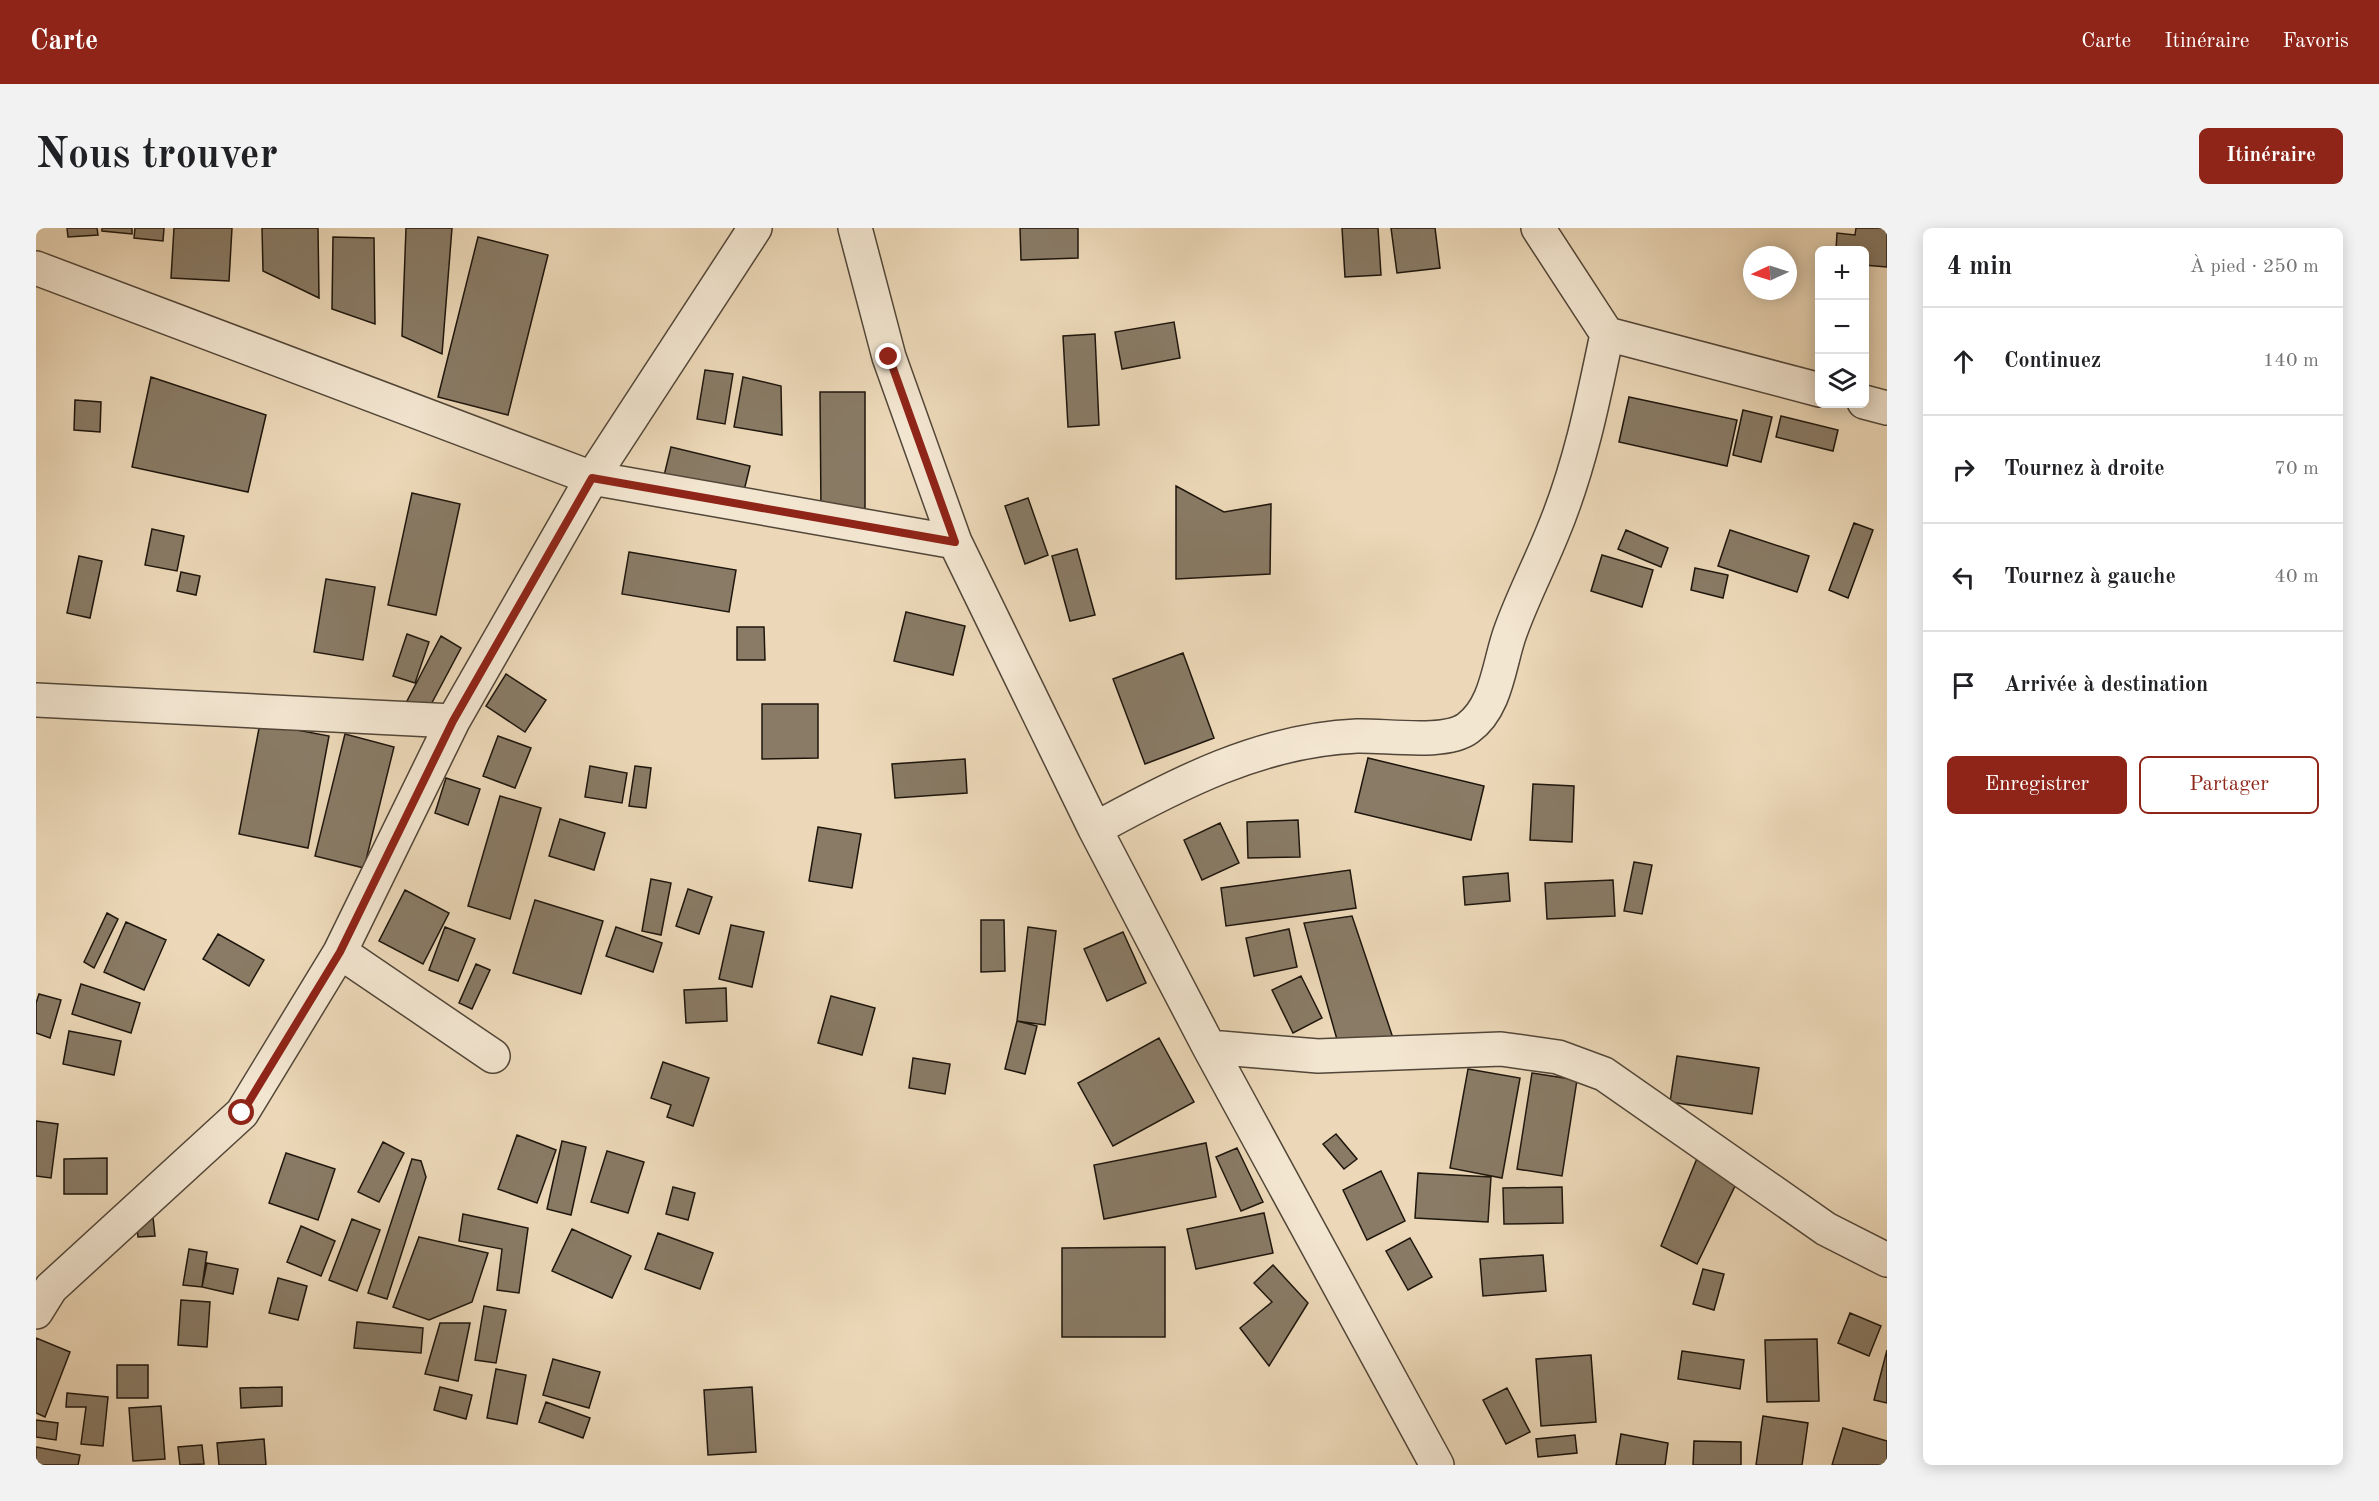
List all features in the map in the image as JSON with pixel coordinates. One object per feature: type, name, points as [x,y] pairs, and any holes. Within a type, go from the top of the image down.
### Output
[{"type":"street","points":[[36,1312],[51,1288],[242,1113],[340,952],[453,721],[592,478],[755,228]]},
{"type":"street","points":[[855,228],[889,357],[955,542],[1095,830],[1209,1047],[1437,1465]]},
{"type":"street","points":[[1538,228],[1607,334],[1815,389]]},
{"type":"street","points":[[36,268],[592,478],[955,542]]},
{"type":"street","points":[[1095,830],[1174,786],[1245,757],[1356,736],[1436,737],[1468,729],[1486,706],[1500,672],[1510,633],[1552,534],[1576,466],[1607,334]]},
{"type":"street","points":[[1869,403],[1887,408]]},
{"type":"street","points":[[36,700],[453,721]]},
{"type":"street","points":[[340,952],[493,1056]]},
{"type":"street","points":[[1209,1047],[1318,1056],[1501,1049],[1558,1058],[1604,1074],[1826,1229],[1887,1260]]},
{"type":"building","points":[[67,228],[97,228],[98,235],[68,237]]},
{"type":"building","points":[[102,228],[132,228],[132,234],[102,231]]},
{"type":"building","points":[[135,228],[164,228],[163,241],[134,238]]},
{"type":"building","points":[[174,228],[232,228],[229,281],[171,278]]},
{"type":"building","points":[[262,228],[318,228],[319,298],[263,271]]},
{"type":"building","points":[[406,228],[452,228],[442,354],[402,336]]},
{"type":"building","points":[[1020,228],[1078,228],[1078,258],[1021,260]]},
{"type":"building","points":[[1342,228],[1378,228],[1381,275],[1345,277]]},
{"type":"building","points":[[1391,228],[1435,228],[1440,268],[1397,273]]},
{"type":"building","points":[[1856,228],[1887,228],[1887,267],[1869,265],[1869,246],[1836,246],[1837,233],[1855,235]]},
{"type":"building","points":[[333,237],[374,238],[375,324],[332,309]]},
{"type":"building","points":[[478,237],[548,255],[508,415],[438,397]]},
{"type":"building","points":[[1174,322],[1180,358],[1122,369],[1115,332]]},
{"type":"building","points":[[1095,334],[1099,425],[1068,427],[1063,336]]},
{"type":"building","points":[[705,370],[733,374],[725,424],[697,419]]},
{"type":"building","points":[[151,377],[266,415],[248,492],[132,467]]},
{"type":"building","points":[[743,377],[781,386],[782,435],[734,427]]},
{"type":"building","points":[[820,392],[865,392],[865,512],[821,512]]},
{"type":"building","points":[[1629,397],[1737,420],[1727,466],[1619,442]]},
{"type":"building","points":[[75,400],[101,402],[100,432],[74,430]]},
{"type":"building","points":[[1743,410],[1772,417],[1761,462],[1733,455]]},
{"type":"building","points":[[1781,416],[1838,430],[1833,451],[1776,437]]},
{"type":"building","points":[[671,447],[750,466],[742,499],[663,480]]},
{"type":"building","points":[[1176,486],[1224,512],[1271,504],[1270,574],[1176,579]]},
{"type":"building","points":[[412,493],[460,504],[436,615],[388,605]]},
{"type":"building","points":[[1028,498],[1048,555],[1025,564],[1005,506]]},
{"type":"building","points":[[1854,523],[1873,530],[1848,598],[1829,590]]},
{"type":"building","points":[[152,529],[184,536],[177,571],[145,565]]},
{"type":"building","points":[[1626,530],[1668,548],[1661,567],[1618,549]]},
{"type":"building","points":[[1730,530],[1809,556],[1797,592],[1718,566]]},
{"type":"building","points":[[1077,549],[1095,615],[1070,621],[1052,556]]},
{"type":"building","points":[[629,552],[736,570],[729,612],[622,594]]},
{"type":"building","points":[[1602,555],[1653,570],[1642,607],[1591,591]]},
{"type":"building","points":[[79,556],[102,561],[90,618],[67,613]]},
{"type":"building","points":[[1695,568],[1728,575],[1723,598],[1691,590]]},
{"type":"building","points":[[181,572],[200,576],[196,595],[177,591]]},
{"type":"building","points":[[326,579],[375,587],[363,660],[314,652]]},
{"type":"building","points":[[906,612],[965,626],[953,675],[894,661]]},
{"type":"building","points":[[737,627],[764,627],[765,660],[737,660]]},
{"type":"building","points":[[407,634],[429,642],[415,683],[393,676]]},
{"type":"building","points":[[441,636],[461,648],[427,712],[407,701]]},
{"type":"building","points":[[1183,653],[1214,738],[1145,764],[1113,679]]},
{"type":"building","points":[[506,674],[546,700],[525,732],[486,706]]},
{"type":"building","points":[[762,704],[818,704],[818,758],[762,759]]},
{"type":"building","points":[[260,723],[329,736],[308,848],[239,834]]},
{"type":"building","points":[[345,734],[394,747],[364,868],[315,856]]},
{"type":"building","points":[[498,736],[531,748],[515,788],[483,776]]},
{"type":"building","points":[[1368,758],[1484,786],[1471,840],[1355,812]]},
{"type":"building","points":[[965,759],[967,793],[895,798],[892,764]]},
{"type":"building","points":[[590,766],[627,773],[622,803],[585,797]]},
{"type":"building","points":[[635,766],[651,768],[646,808],[629,806]]},
{"type":"building","points":[[446,778],[480,789],[468,825],[435,813]]},
{"type":"building","points":[[1533,784],[1574,786],[1572,842],[1530,840]]},
{"type":"building","points":[[500,796],[541,808],[510,919],[468,906]]},
{"type":"building","points":[[560,819],[605,833],[594,870],[549,856]]},
{"type":"building","points":[[1298,820],[1300,857],[1248,858],[1247,822]]},
{"type":"building","points":[[1220,823],[1239,863],[1202,880],[1184,840]]},
{"type":"building","points":[[818,827],[861,834],[852,888],[809,881]]},
{"type":"building","points":[[1634,862],[1652,865],[1642,914],[1624,911]]},
{"type":"building","points":[[1350,870],[1356,908],[1226,926],[1221,888]]},
{"type":"building","points":[[1508,873],[1510,901],[1465,905],[1463,877]]},
{"type":"building","points":[[651,879],[671,883],[661,935],[642,931]]},
{"type":"building","points":[[1613,880],[1615,916],[1547,919],[1545,883]]},
{"type":"building","points":[[688,889],[712,897],[699,934],[676,926]]},
{"type":"building","points":[[405,890],[449,913],[423,964],[379,941]]},
{"type":"building","points":[[535,900],[603,921],[581,994],[513,973]]},
{"type":"building","points":[[107,913],[118,919],[94,968],[84,962]]},
{"type":"building","points":[[1352,916],[1393,1038],[1338,1043],[1304,923]]},
{"type":"building","points":[[981,920],[1004,920],[1005,971],[981,972]]},
{"type":"building","points":[[126,922],[166,940],[144,990],[104,972]]},
{"type":"building","points":[[731,925],[764,932],[752,987],[719,979]]},
{"type":"building","points":[[445,927],[475,939],[458,981],[429,970]]},
{"type":"building","points":[[616,927],[662,943],[653,972],[606,956]]},
{"type":"building","points":[[1028,927],[1056,931],[1045,1025],[1017,1021]]},
{"type":"building","points":[[1289,929],[1297,967],[1254,976],[1246,938]]},
{"type":"building","points":[[1123,932],[1146,983],[1107,1001],[1084,949]]},
{"type":"building","points":[[218,934],[264,960],[249,986],[203,959]]},
{"type":"building","points":[[476,964],[490,970],[472,1009],[459,1003]]},
{"type":"building","points":[[1301,976],[1322,1018],[1293,1033],[1272,990]]},
{"type":"building","points":[[81,984],[140,1003],[131,1033],[72,1014]]},
{"type":"building","points":[[726,988],[727,1021],[686,1023],[684,990]]},
{"type":"building","points":[[39,994],[61,1000],[50,1038],[36,1033],[36,1003]]},
{"type":"building","points":[[831,996],[875,1008],[862,1055],[818,1043]]},
{"type":"building","points":[[1017,1021],[1037,1026],[1025,1074],[1005,1069]]},
{"type":"building","points":[[69,1031],[121,1041],[114,1075],[63,1064]]},
{"type":"building","points":[[1159,1038],[1194,1102],[1113,1146],[1078,1083]]},
{"type":"building","points":[[1677,1056],[1759,1068],[1752,1114],[1670,1102]]},
{"type":"building","points":[[913,1058],[950,1064],[945,1094],[909,1088]]},
{"type":"building","points":[[663,1062],[709,1078],[693,1126],[667,1117],[671,1105],[651,1098]]},
{"type":"building","points":[[1468,1069],[1520,1078],[1502,1178],[1450,1168]]},
{"type":"building","points":[[1532,1073],[1577,1080],[1562,1176],[1517,1169]]},
{"type":"building","points":[[36,1121],[58,1124],[51,1178],[36,1176]]},
{"type":"building","points":[[1336,1134],[1357,1159],[1344,1169],[1323,1144]]},
{"type":"building","points":[[517,1135],[556,1150],[537,1203],[498,1189]]},
{"type":"building","points":[[562,1141],[586,1147],[571,1215],[547,1209]]},
{"type":"building","points":[[383,1142],[404,1153],[379,1202],[358,1192]]},
{"type":"building","points":[[1206,1143],[1216,1197],[1104,1219],[1094,1165]]},
{"type":"building","points":[[1703,1144],[1737,1182],[1697,1264],[1661,1246]]},
{"type":"building","points":[[1237,1148],[1263,1202],[1241,1211],[1216,1157]]},
{"type":"building","points":[[607,1151],[644,1162],[628,1213],[591,1202]]},
{"type":"building","points":[[286,1153],[335,1169],[318,1220],[269,1203]]},
{"type":"building","points":[[107,1158],[107,1194],[64,1194],[64,1159]]},
{"type":"building","points":[[412,1159],[421,1161],[426,1177],[387,1299],[368,1293]]},
{"type":"building","points":[[1381,1171],[1405,1221],[1367,1240],[1343,1190]]},
{"type":"building","points":[[1418,1173],[1491,1177],[1488,1222],[1415,1218]]},
{"type":"building","points":[[673,1187],[695,1193],[688,1220],[666,1214]]},
{"type":"building","points":[[1562,1187],[1563,1223],[1504,1224],[1503,1188]]},
{"type":"building","points":[[1264,1213],[1273,1253],[1196,1269],[1187,1229]]},
{"type":"building","points":[[463,1214],[528,1228],[519,1293],[497,1290],[502,1249],[459,1241]]},
{"type":"building","points":[[153,1217],[155,1236],[138,1237],[136,1218]]},
{"type":"building","points":[[352,1219],[380,1230],[357,1291],[329,1280]]},
{"type":"building","points":[[301,1226],[335,1241],[321,1276],[287,1262]]},
{"type":"building","points":[[572,1229],[631,1256],[612,1298],[552,1271]]},
{"type":"building","points":[[658,1233],[713,1253],[700,1289],[645,1269]]},
{"type":"building","points":[[419,1237],[488,1253],[472,1302],[429,1320],[393,1307]]},
{"type":"building","points":[[1410,1238],[1432,1277],[1408,1290],[1386,1251]]},
{"type":"building","points":[[1165,1247],[1165,1337],[1062,1337],[1062,1248]]},
{"type":"building","points":[[189,1249],[207,1252],[202,1287],[183,1285]]},
{"type":"building","points":[[1543,1255],[1546,1291],[1483,1296],[1480,1259]]},
{"type":"building","points":[[207,1263],[238,1269],[233,1294],[202,1287]]},
{"type":"building","points":[[1273,1265],[1308,1303],[1269,1366],[1240,1328],[1272,1302],[1254,1283]]},
{"type":"building","points":[[1703,1269],[1724,1274],[1714,1310],[1693,1304]]},
{"type":"building","points":[[278,1278],[307,1286],[298,1320],[269,1313]]},
{"type":"building","points":[[181,1300],[210,1302],[207,1347],[178,1345]]},
{"type":"building","points":[[484,1306],[506,1310],[496,1363],[475,1360]]},
{"type":"building","points":[[1850,1313],[1881,1326],[1869,1356],[1838,1343]]},
{"type":"building","points":[[357,1322],[423,1328],[421,1353],[354,1348]]},
{"type":"building","points":[[440,1323],[470,1323],[458,1381],[425,1374]]},
{"type":"building","points":[[36,1338],[70,1352],[45,1417],[36,1413]]},
{"type":"building","points":[[1817,1339],[1819,1401],[1767,1402],[1765,1340]]},
{"type":"building","points":[[1887,1350],[1887,1403],[1874,1400]]},
{"type":"building","points":[[1682,1351],[1744,1360],[1740,1389],[1678,1379]]},
{"type":"building","points":[[1591,1355],[1596,1422],[1541,1426],[1536,1359]]},
{"type":"building","points":[[553,1359],[600,1372],[589,1408],[543,1395]]},
{"type":"building","points":[[117,1365],[148,1365],[148,1398],[117,1398]]},
{"type":"building","points":[[496,1369],[526,1375],[517,1424],[487,1418]]},
{"type":"building","points":[[282,1387],[282,1406],[241,1408],[240,1388]]},
{"type":"building","points":[[440,1387],[472,1395],[466,1419],[434,1410]]},
{"type":"building","points":[[752,1387],[756,1452],[708,1455],[704,1390]]},
{"type":"building","points":[[1507,1388],[1530,1432],[1506,1444],[1483,1400]]},
{"type":"building","points":[[67,1393],[108,1397],[103,1446],[81,1444],[86,1407],[66,1407]]},
{"type":"building","points":[[546,1402],[590,1418],[583,1438],[539,1422]]},
{"type":"building","points":[[161,1406],[165,1459],[133,1461],[129,1408]]},
{"type":"building","points":[[1763,1416],[1808,1423],[1802,1465],[1756,1465]]},
{"type":"building","points":[[36,1420],[58,1423],[56,1440],[36,1437]]},
{"type":"building","points":[[1843,1428],[1887,1441],[1887,1465],[1832,1465]]},
{"type":"building","points":[[1621,1434],[1668,1443],[1665,1465],[1616,1465]]},
{"type":"building","points":[[1575,1435],[1577,1453],[1538,1457],[1536,1439]]},
{"type":"building","points":[[264,1439],[266,1465],[219,1465],[217,1443]]},
{"type":"building","points":[[1694,1441],[1741,1442],[1741,1465],[1693,1465]]},
{"type":"building","points":[[202,1445],[204,1464],[180,1465],[178,1447]]},
{"type":"building","points":[[36,1447],[80,1455],[78,1465],[36,1465]]},
{"type":"route","points":[[242,1113],[340,952],[453,721],[592,478],[955,542],[889,357]]}]
